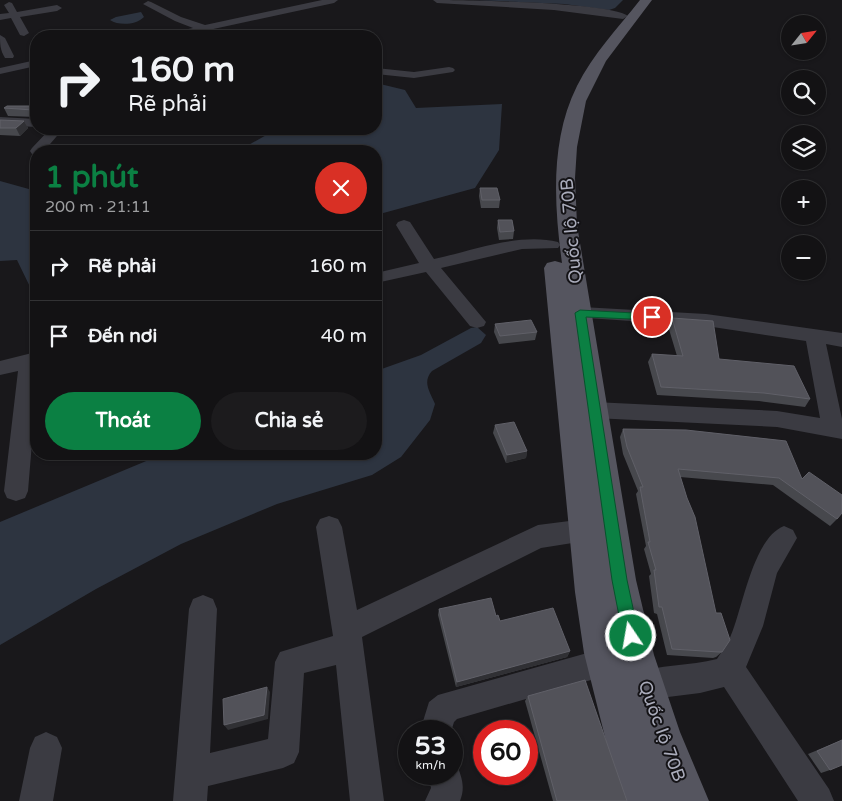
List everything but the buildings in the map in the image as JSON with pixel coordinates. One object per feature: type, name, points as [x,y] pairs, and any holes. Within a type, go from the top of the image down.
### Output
[{"type":"main road","name":"Quốc lộ 70B","points":[[646,0],[603,48],[580,70],[566,98],[554,142],[549,193],[552,245],[594,410],[619,580],[635,655],[660,733],[687,801]]},
{"type":"main road","name":"Quốc lộ 70B","points":[[630,8],[603,48],[578,100],[568,143],[565,173],[571,316],[585,530],[593,592],[605,663],[629,749],[648,801]]},
{"type":"street","points":[[194,30],[334,0]]},
{"type":"street","points":[[437,0],[484,4],[630,8]]},
{"type":"street","points":[[9,4],[24,33]]},
{"type":"street","points":[[148,4],[178,19],[211,30]]},
{"type":"street","points":[[0,17],[58,8]]},
{"type":"street","points":[[0,38],[9,56]]},
{"type":"street","points":[[0,71],[30,64]]},
{"type":"street","points":[[382,72],[414,75],[449,70]]},
{"type":"street","points":[[0,121],[30,123]]},
{"type":"street","points":[[43,145],[52,135]]},
{"type":"street","points":[[404,225],[430,266],[477,322]]},
{"type":"street","points":[[382,277],[522,244],[552,245]]},
{"type":"street","points":[[571,316],[706,320],[842,340]]},
{"type":"street","points":[[594,410],[777,419],[838,430],[815,336]]},
{"type":"street","points":[[0,368],[30,361]]},
{"type":"street","points":[[16,491],[30,383]]},
{"type":"street","points":[[329,527],[348,639],[367,801]]},
{"type":"street","points":[[203,609],[191,787],[283,752],[290,662],[348,639],[538,537],[585,530]]},
{"type":"street","points":[[784,538],[771,558],[762,578],[750,627],[727,670],[731,670],[817,801]]},
{"type":"street","points":[[438,720],[440,713],[449,706],[605,663]]},
{"type":"street","points":[[644,685],[700,678],[731,670]]},
{"type":"street","points":[[36,801],[46,748]]},
{"type":"street","points":[[442,801],[447,791],[447,785]]},
{"type":"water","points":[[474,0],[623,0],[615,8],[609,10],[564,4]]},
{"type":"water","points":[[141,12],[144,17],[137,22],[127,24],[110,20],[116,17]]},
{"type":"water","points":[[382,84],[405,90],[416,108],[502,104],[499,150],[475,188],[382,213],[382,145],[249,145],[266,135],[382,135]]},
{"type":"water","points":[[0,181],[30,189],[30,287],[17,260],[0,261]]},
{"type":"water","points":[[477,327],[486,335],[481,343],[432,371],[429,375],[427,383],[435,404],[430,420],[401,457],[372,475],[277,504],[181,544],[96,589],[0,645],[0,522],[149,460],[382,460],[382,369],[421,355],[471,328]]},
{"type":"route","points":[[631,636],[619,580],[580,313],[652,317]]}]
